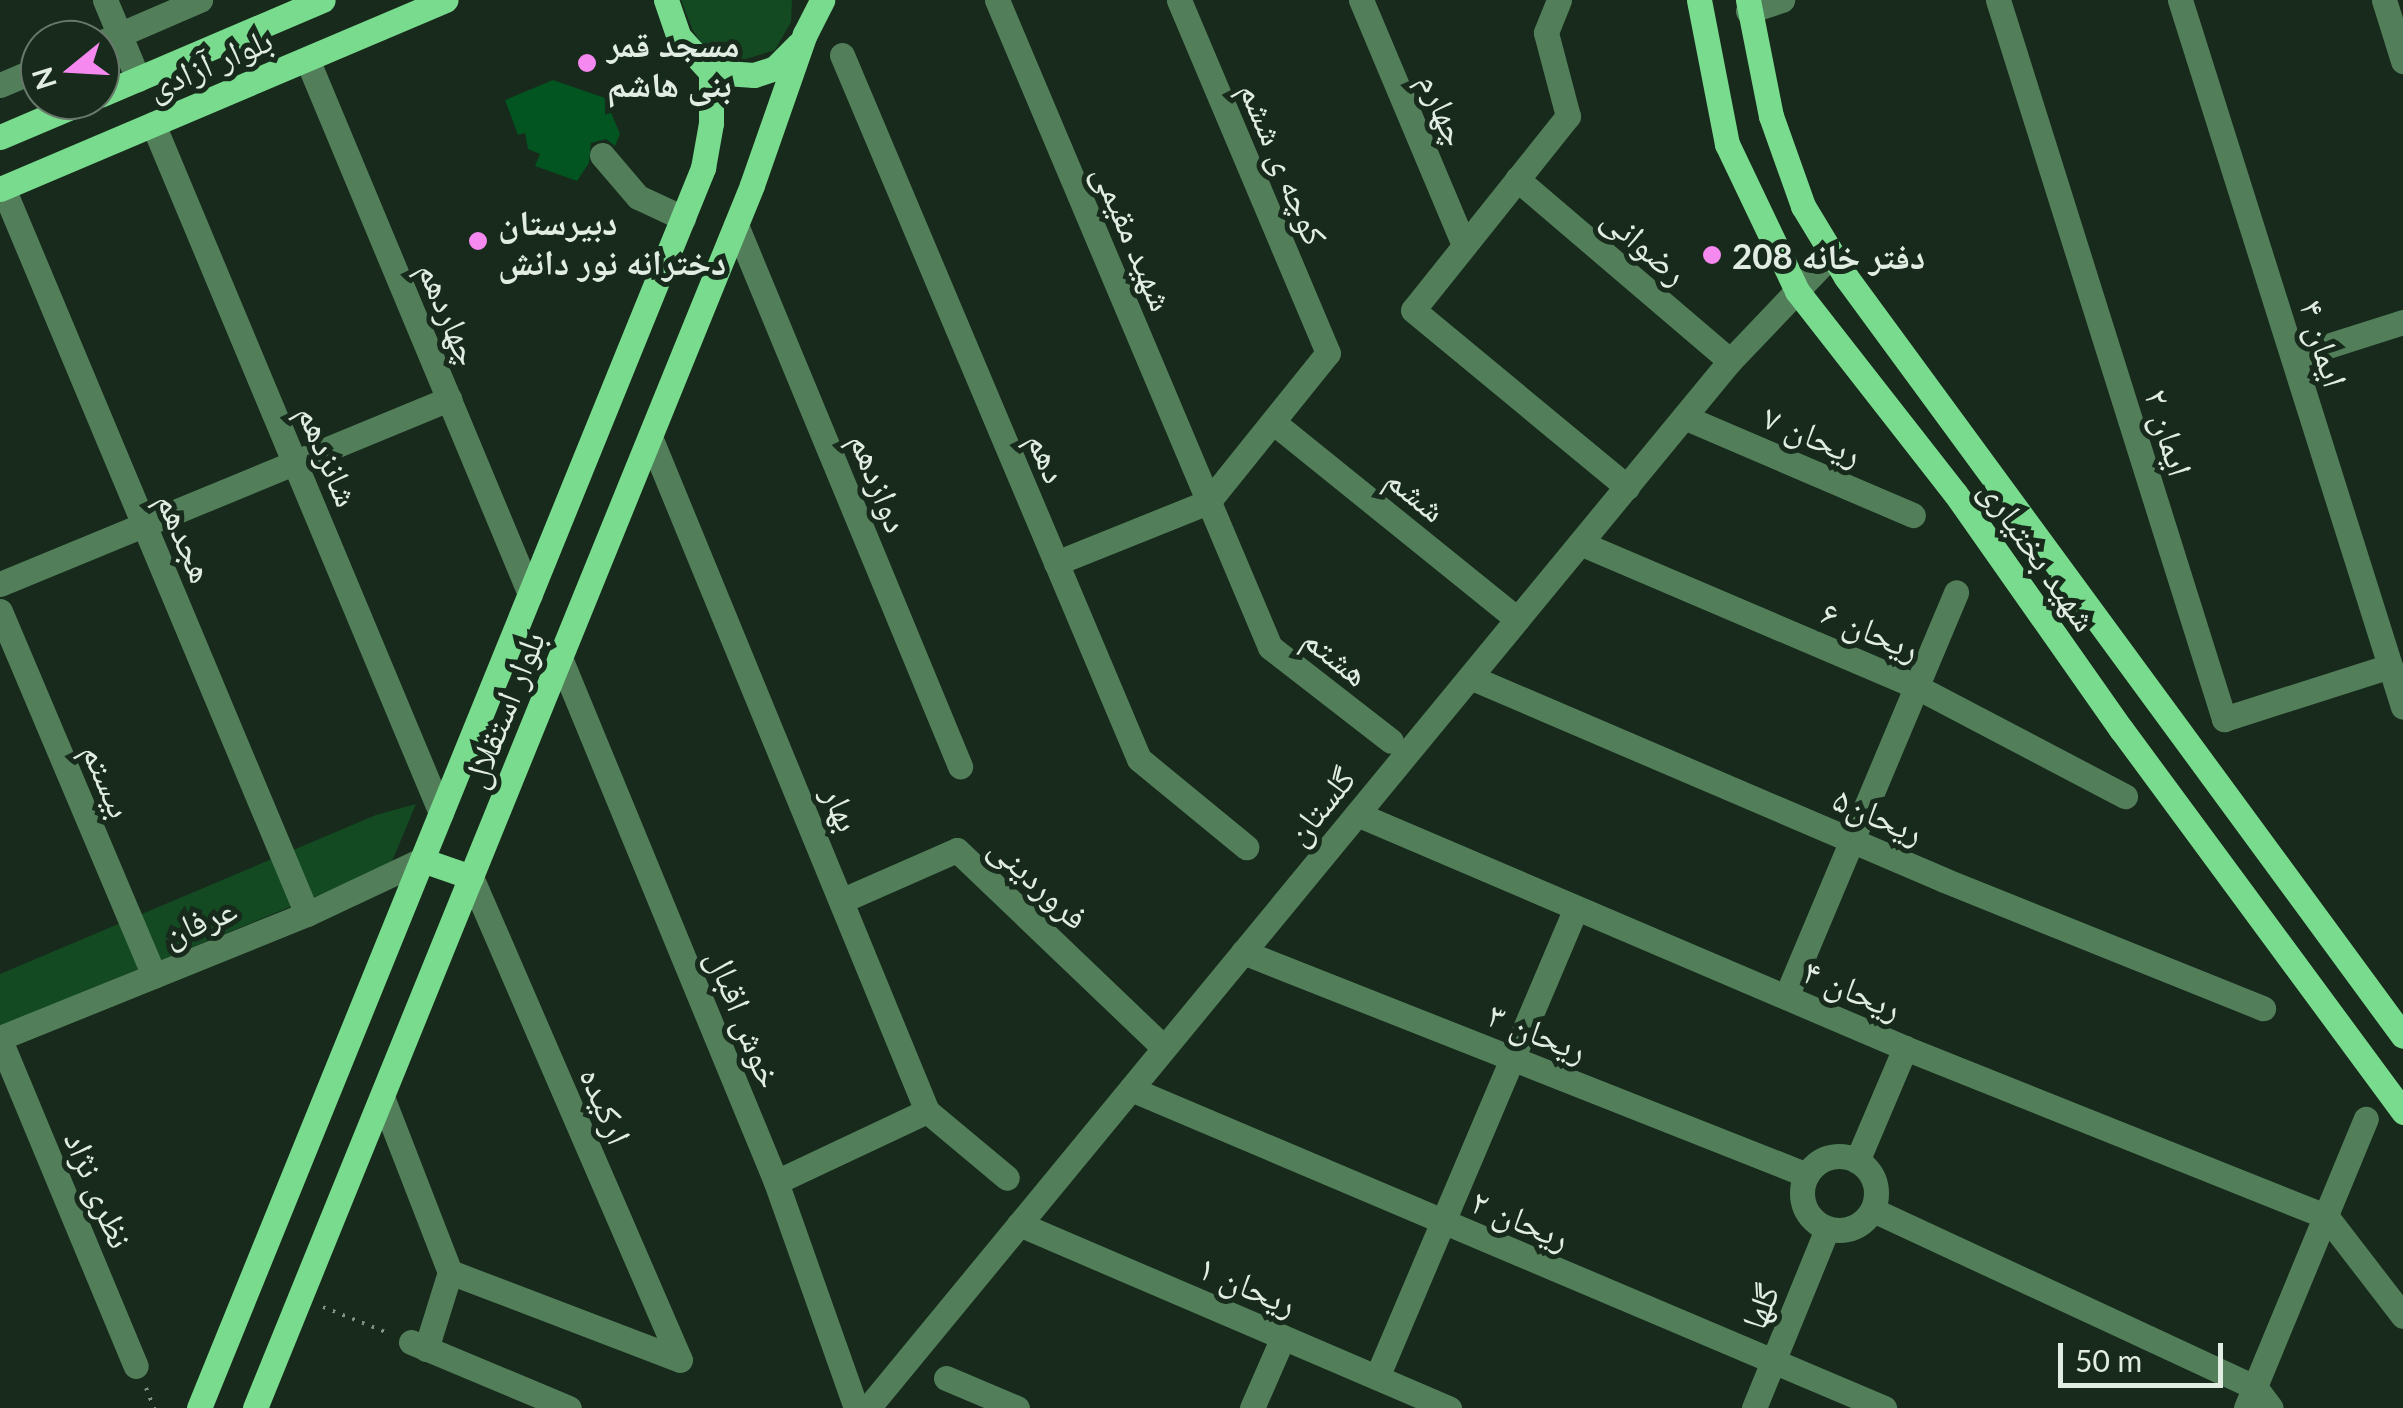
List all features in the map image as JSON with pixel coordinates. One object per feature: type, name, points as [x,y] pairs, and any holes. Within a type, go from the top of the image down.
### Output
[{"type":"main road","name":"بلوار آزادی","points":[[120,87],[288,7],[323,0]]},
{"type":"main road","name":"بلوار آزادی","points":[[2,188],[446,0]]},
{"type":"main road","points":[[666,0],[680,37],[712,72],[754,76],[776,68],[805,34],[822,0]]},
{"type":"main road","points":[[805,34],[809,0]]},
{"type":"main road","name":"شهید بختیاری","points":[[1699,0],[1727,144],[1797,291],[1954,493],[2403,1112]]},
{"type":"main road","name":"شهید بختیاری","points":[[1748,5],[1771,116],[1803,206],[1832,254],[2403,1036]]},
{"type":"main road","name":"بلوار استقلال","points":[[255,1408],[736,225],[805,34]]},
{"type":"main road","name":"بلوار استقلال","points":[[199,1408],[703,168],[711,123],[712,72]]},
{"type":"main road","points":[[0,137],[40,120]]},
{"type":"main road","points":[[422,860],[471,877]]},
{"type":"main road","points":[[2330,1014],[2365,984]]},
{"type":"street","points":[[120,34],[200,0]]},
{"type":"street","name":"شهید مقیمی","points":[[997,0],[1208,502]]},
{"type":"street","name":"کوچه ی ششم","points":[[1179,0],[1328,354],[1273,422]]},
{"type":"street","name":"چهارم","points":[[1361,0],[1464,245]]},
{"type":"street","points":[[1559,0],[1546,32],[1568,116],[1412,310],[1626,487]]},
{"type":"street","points":[[1748,5],[1782,0]]},
{"type":"street","name":"ایمان ۲","points":[[1998,0],[2224,719],[2390,666]]},
{"type":"street","name":"ایمان ۴","points":[[2180,0],[2403,707]]},
{"type":"street","points":[[2384,0],[2403,61]]},
{"type":"street","points":[[120,53],[138,79]]},
{"type":"street","name":"دهم","points":[[842,55],[1139,760],[1246,847]]},
{"type":"street","name":"چهاردهم","points":[[306,59],[530,594]]},
{"type":"street","name":"شانزدهم","points":[[153,124],[441,813]]},
{"type":"street","points":[[602,155],[638,196],[683,218]]},
{"type":"street","name":"رضوانی","points":[[1517,179],[1730,362]]},
{"type":"street","name":"هجدهم","points":[[2,188],[307,914]]},
{"type":"street","name":"دوازدهم","points":[[736,225],[960,766]]},
{"type":"street","name":"گلستان","points":[[868,1408],[1684,417],[1832,254]]},
{"type":"street","points":[[2293,357],[2403,322]]},
{"type":"street","points":[[0,584],[449,399]]},
{"type":"street","name":"ریحان ۷","points":[[1684,417],[1913,515]]},
{"type":"street","points":[[1056,562],[1208,502],[1273,422]]},
{"type":"street","name":"ششم","points":[[1273,422],[1517,619]]},
{"type":"street","name":"بهار","points":[[650,437],[843,900],[926,1111],[1007,1178]]},
{"type":"street","name":"هشتم","points":[[1208,502],[1270,647],[1391,741]]},
{"type":"street","name":"ریحان ۶","points":[[1580,543],[1917,687],[2126,796]]},
{"type":"street","points":[[1786,997],[1956,592]]},
{"type":"street","name":"بیستم","points":[[0,611],[154,976]]},
{"type":"street","name":"خوش اقبال","points":[[560,658],[776,1182],[856,1408]]},
{"type":"street","name":"ریحان۵","points":[[1470,677],[1852,840],[2263,1008]]},
{"type":"street","name":"ریحان ۴","points":[[1357,814],[1904,1048],[2326,1216]]},
{"type":"street","name":"فروردینی","points":[[843,900],[956,850],[1164,1048]]},
{"type":"street","name":"عرفان","points":[[0,1039],[307,914],[422,860]]},
{"type":"street","name":"ارکیده","points":[[450,1272],[680,1360],[471,877]]},
{"type":"street","points":[[1377,1377],[1576,908]]},
{"type":"street","name":"ریحان ۳","points":[[1243,952],[1807,1176]]},
{"type":"street","name":"نظری نژاد","points":[[0,1039],[136,1366]]},
{"type":"street","points":[[1857,1160],[1904,1048]]},
{"type":"street","name":"ریحان ۲","points":[[1131,1088],[1884,1408]]},
{"type":"street","points":[[382,1097],[450,1272],[419,1346],[569,1408]]},
{"type":"street","points":[[776,1182],[926,1111]]},
{"type":"street","points":[[2251,1398],[2366,1118]]},
{"type":"street","points":[[1823,1160],[1857,1160],[1876,1188],[1872,1210],[1848,1230],[1827,1229],[1805,1207],[1807,1176],[1823,1160]]},
{"type":"street","points":[[1872,1210],[2271,1408]]},
{"type":"street","points":[[2326,1216],[2403,1316]]},
{"type":"street","name":"ریحان ۱","points":[[1019,1224],[1449,1408]]},
{"type":"street","name":"گلها","points":[[1754,1408],[1827,1229]]},
{"type":"street","points":[[1252,1408],[1283,1337]]},
{"type":"street","points":[[946,1378],[1017,1408]]},
{"type":"path","points":[[300,1297],[419,1346]]},
{"type":"green space","points":[[681,0],[792,0],[791,22],[775,50],[746,59],[712,57],[693,31]]},
{"type":"green space","points":[[416,804],[390,866],[0,1026],[0,974],[376,815]]},
{"type":"building","name":"مسجد قمر بنی هاشم","points":[[553,80],[605,98],[620,134],[615,146],[606,139],[591,143],[589,163],[577,181],[535,166],[540,154],[528,149],[525,133],[518,135],[505,100]]},
{"type":"place","name":"مسجد قمر بنی هاشم","points":[[587,63]]},
{"type":"place","name":"دبیرستان دخترانه نور دانش","points":[[478,241]]},
{"type":"place","name":"دفتر خانه 208","points":[[1712,255]]}]
